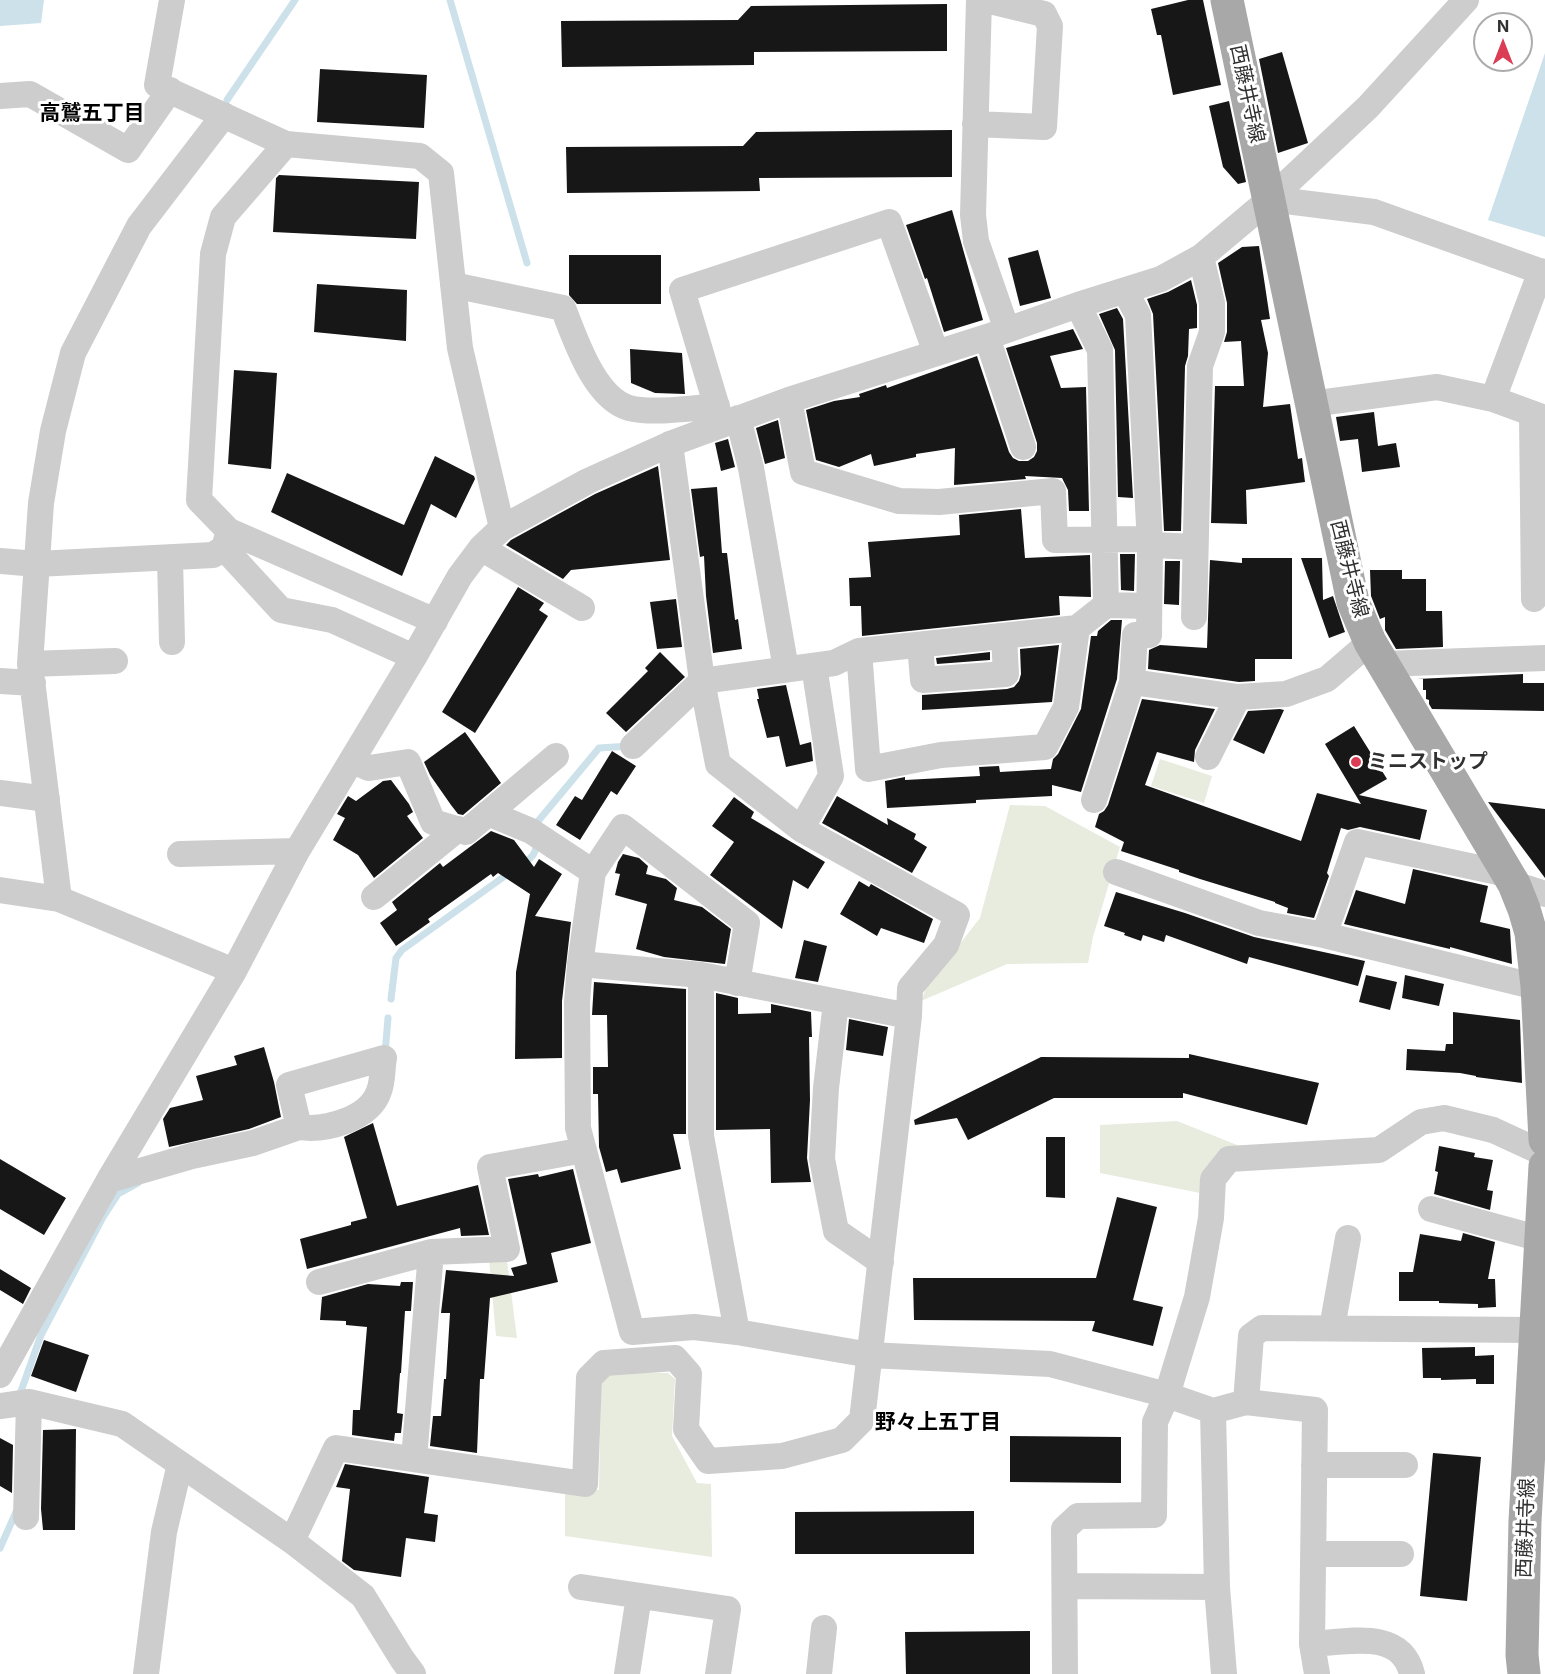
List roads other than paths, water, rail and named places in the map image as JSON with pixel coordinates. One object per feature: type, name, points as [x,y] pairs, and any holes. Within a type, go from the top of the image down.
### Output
[{"type":"main road","name":"西藤井寺線","points":[[1227,0],[1353,602],[1377,653],[1510,879],[1524,909],[1531,933],[1541,988],[1545,1140]]},
{"type":"main road","name":"西藤井寺線","points":[[1524,1674],[1522,1655],[1535,1557],[1536,1330],[1545,1166]]},
{"type":"street","points":[[979,0],[973,215],[976,241],[1023,447]]},
{"type":"street","points":[[975,124],[1044,127],[1050,26],[1044,14],[986,0]]},
{"type":"street","points":[[0,1375],[109,1180],[234,971],[297,851],[353,761],[460,576],[481,548],[502,528],[588,481],[725,416],[789,400],[1161,279],[1201,257],[1270,199],[1368,107],[1466,0]]},
{"type":"street","points":[[166,1],[157,85],[286,144],[420,156],[441,173],[460,348],[502,528]]},
{"type":"street","points":[[0,96],[30,94],[128,150],[170,90]]},
{"type":"street","points":[[59,899],[32,673],[40,503],[53,431],[73,353],[139,226],[224,115]]},
{"type":"street","points":[[286,144],[223,217],[213,254],[199,500],[281,610],[332,620],[414,657]]},
{"type":"street","points":[[1270,199],[1374,212],[1543,272],[1493,399]]},
{"type":"street","points":[[786,669],[751,468],[725,416],[682,290],[889,222],[936,353]]},
{"type":"street","points":[[1194,617],[1200,366],[1212,332],[1212,303],[1201,257]]},
{"type":"street","points":[[453,285],[563,308],[587,367],[610,396],[628,408],[725,416]]},
{"type":"street","points":[[1094,800],[1131,682],[1136,635],[1149,635],[1150,543],[1138,315],[1125,291]]},
{"type":"street","points":[[1078,305],[1100,350],[1106,605]]},
{"type":"street","points":[[1311,404],[1437,387],[1493,399],[1539,416],[1540,538],[1534,598]]},
{"type":"street","points":[[789,400],[803,472],[899,501],[939,502],[1053,491],[1055,540],[1142,539],[1153,545],[1195,547]]},
{"type":"street","points":[[292,1541],[336,1448],[585,1484],[589,1378],[604,1363],[675,1358],[689,1374],[686,1429],[708,1461],[782,1456],[842,1440],[862,1420],[909,1016],[910,988],[945,945],[957,915],[801,829],[718,764],[702,681],[670,444]]},
{"type":"street","points":[[0,561],[37,564],[213,555],[226,539]]},
{"type":"street","points":[[226,539],[435,621]]},
{"type":"street","points":[[481,548],[582,609]]},
{"type":"street","points":[[170,558],[172,642]]},
{"type":"street","points":[[633,746],[702,681],[834,663],[859,651],[1077,628],[1106,605],[1149,606]]},
{"type":"street","points":[[859,651],[868,769],[941,755],[1045,747],[1066,707],[1077,628]]},
{"type":"street","points":[[920,645],[923,680],[1006,674],[1004,637]]},
{"type":"street","points":[[1131,682],[1238,698],[1286,694],[1327,679],[1377,653],[1545,658]]},
{"type":"street","points":[[0,681],[32,673],[115,661]]},
{"type":"street","points":[[801,829],[831,777],[814,666]]},
{"type":"street","points":[[1208,757],[1238,698]]},
{"type":"street","points":[[353,761],[369,768],[408,762],[433,822],[466,832],[556,756]]},
{"type":"street","points":[[0,793],[47,799]]},
{"type":"street","points":[[488,813],[531,831],[593,873]]},
{"type":"street","points":[[737,982],[747,923],[623,827],[593,873],[577,1002],[578,1128],[632,1332],[694,1327],[737,1332],[870,1355],[1050,1364],[1167,1395],[1213,1411],[1246,1402],[1315,1410],[1312,1644],[1317,1674]]},
{"type":"street","points":[[374,897],[458,829]]},
{"type":"street","points":[[1324,935],[1357,842],[1510,879],[1545,894]]},
{"type":"street","points":[[180,854],[297,851]]},
{"type":"street","points":[[1116,872],[1259,923],[1324,935],[1541,988]]},
{"type":"street","points":[[0,890],[59,899],[234,971]]},
{"type":"street","points":[[580,964],[701,975],[909,1016]]},
{"type":"street","points":[[701,975],[701,1136],[737,1332]]},
{"type":"street","points":[[836,1002],[826,1088],[822,1159],[836,1231],[881,1262]]},
{"type":"street","points":[[1065,1674],[1064,1529],[1078,1516],[1154,1515],[1155,1422],[1167,1395],[1197,1298],[1211,1218],[1213,1179],[1229,1159],[1379,1150],[1421,1122],[1444,1118],[1493,1130],[1545,1154]]},
{"type":"street","points":[[109,1180],[192,1156],[253,1143],[299,1127]]},
{"type":"street","points":[[319,1282],[431,1252],[507,1249],[490,1167],[584,1150]]},
{"type":"street","points":[[1431,1209],[1541,1239]]},
{"type":"street","points":[[1332,1328],[1348,1238]]},
{"type":"street","points":[[414,1459],[431,1252]]},
{"type":"street","points":[[1246,1402],[1251,1336],[1262,1328],[1536,1330]]},
{"type":"street","points":[[0,1406],[29,1402],[122,1424],[292,1541],[363,1596],[402,1659],[414,1674]]},
{"type":"street","points":[[26,1518],[29,1402]]},
{"type":"street","points":[[1213,1411],[1217,1587],[1224,1674]]},
{"type":"street","points":[[146,1674],[164,1532],[180,1464]]},
{"type":"street","points":[[1314,1465],[1405,1465]]},
{"type":"street","points":[[1313,1554],[1401,1554]]},
{"type":"street","points":[[1065,1586],[1217,1587]]},
{"type":"street","points":[[580,1587],[728,1609],[718,1674]]},
{"type":"street","points":[[627,1674],[639,1596]]},
{"type":"street","points":[[819,1674],[824,1628]]},
{"type":"street","points":[[1312,1644],[1379,1640],[1403,1654],[1412,1674]]},
{"type":"water","points":[[0,0],[44,0],[41,23],[0,26]]},
{"type":"water","points":[[1545,53],[1545,237],[1488,220]]},
{"type":"waterway","points":[[227,100],[295,0]]},
{"type":"waterway","points":[[450,0],[527,263]]},
{"type":"waterway","points":[[534,826],[599,748],[630,746]]},
{"type":"waterway","points":[[521,865],[534,854],[535,843]]},
{"type":"waterway","points":[[391,999],[396,958],[402,950],[509,873]]},
{"type":"waterway","points":[[385,1054],[388,1018]]},
{"type":"waterway","points":[[20,1394],[41,1335],[103,1217],[118,1194],[138,1183]]},
{"type":"waterway","points":[[0,1548],[16,1512]]},
{"type":"place","name":"ミニストップ","points":[[1356,762]]},
{"type":"district","name":"高鷲五丁目","points":[[92,114]]},
{"type":"district","name":"野々上五丁目","points":[[938,1423]]}]
